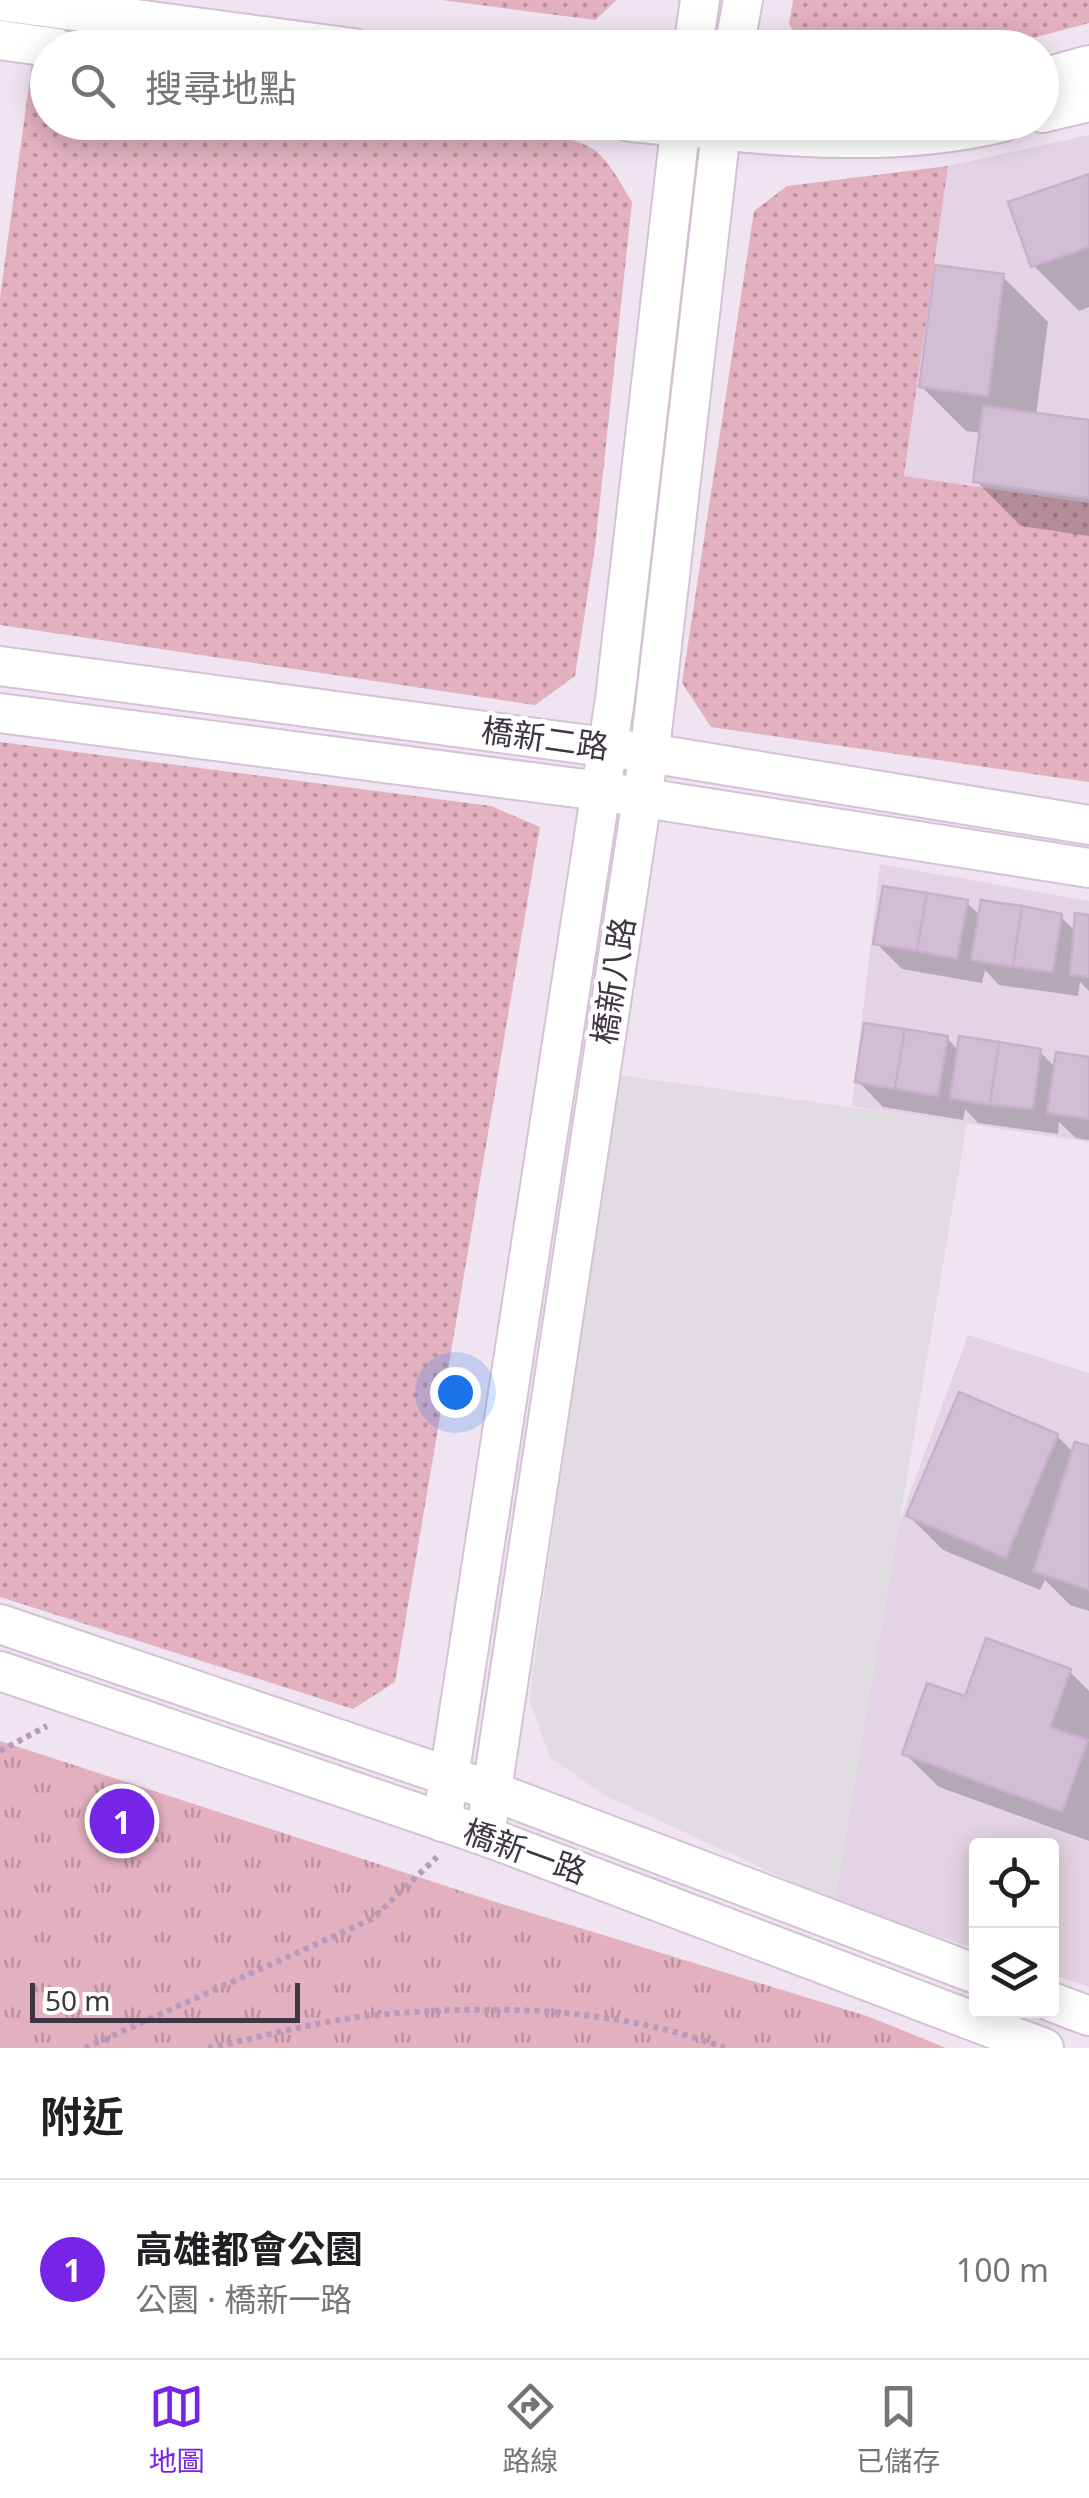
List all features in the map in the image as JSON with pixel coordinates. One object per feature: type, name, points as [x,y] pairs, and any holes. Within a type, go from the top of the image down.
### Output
[{"type":"street","points":[[696,30],[700,0]]},
{"type":"street","points":[[737,30],[743,0]]},
{"type":"street","points":[[0,1],[218,30]]},
{"type":"street","points":[[0,40],[30,44]]},
{"type":"street","points":[[1059,73],[1089,65]]},
{"type":"street","points":[[1059,109],[1089,102]]},
{"type":"street","name":"橋新八路","points":[[440,1838],[607,748],[678,140]]},
{"type":"street","name":"橋新八路","points":[[485,1836],[642,798],[719,140]]},
{"type":"street","name":"橋新二路","points":[[0,666],[648,753],[1089,825]]},
{"type":"street","name":"橋新二路","points":[[0,714],[600,792],[1089,868]]},
{"type":"street","name":"橋新一路","points":[[0,1624],[492,1791],[969,1971]]},
{"type":"street","name":"橋新一路","points":[[0,1671],[440,1838],[485,1836],[1044,2048]]},
{"type":"street","points":[[1059,2005],[1089,2016]]},
{"type":"path","points":[[85,2048],[372,1919],[440,1838]]},
{"type":"path","points":[[208,2048],[366,2016],[528,2009],[678,2030],[725,2048]]},
{"type":"shaded area","points":[[1089,135],[1089,503],[904,476],[948,166]]},
{"type":"shaded area","points":[[880,864],[1089,901],[1089,1142],[852,1106]]},
{"type":"shaded area","points":[[618,1075],[967,1123],[835,1902],[604,1795],[550,1757],[529,1700]]},
{"type":"shaded area","points":[[968,1335],[1089,1373],[1089,1987],[1059,1976],[1059,1838],[969,1838],[969,1947],[835,1902],[895,1534]]},
{"type":"green space","points":[[442,0],[617,0],[595,20]]},
{"type":"green space","points":[[793,0],[1089,0],[1089,23],[1059,31],[793,30],[789,24]]},
{"type":"green space","points":[[30,78],[30,140],[567,140],[597,152],[632,202],[595,547],[575,676],[535,705],[0,625],[0,297]]},
{"type":"green space","points":[[948,166],[904,476],[1089,503],[1089,782],[711,727],[682,683],[754,211],[787,186]]},
{"type":"green space","points":[[0,742],[491,806],[540,827],[395,1682],[353,1709],[0,1597]]},
{"type":"green space","points":[[0,1741],[489,1900],[870,2017],[946,2048],[0,2048]]},
{"type":"building","points":[[1089,174],[1089,247],[1031,267],[1008,202]]},
{"type":"building","points":[[935,265],[1004,274],[988,396],[919,387]]},
{"type":"building","points":[[983,406],[1089,420],[1089,498],[973,482]]},
{"type":"building","points":[[883,886],[927,893],[917,951],[873,944]]},
{"type":"building","points":[[927,893],[968,900],[957,959],[917,951]]},
{"type":"building","points":[[981,900],[1022,906],[1013,967],[971,960]]},
{"type":"building","points":[[1022,906],[1062,914],[1053,972],[1013,967]]},
{"type":"building","points":[[1075,913],[1089,915],[1089,977],[1070,975]]},
{"type":"building","points":[[864,1023],[905,1029],[895,1089],[855,1082]]},
{"type":"building","points":[[905,1029],[948,1036],[938,1096],[895,1089]]},
{"type":"building","points":[[959,1036],[999,1042],[990,1105],[950,1098]]},
{"type":"building","points":[[999,1042],[1041,1049],[1033,1109],[990,1105]]},
{"type":"building","points":[[1056,1052],[1089,1057],[1089,1119],[1047,1113]]},
{"type":"building","points":[[959,1392],[1058,1434],[1006,1558],[906,1516]]},
{"type":"building","points":[[1075,1442],[1089,1446],[1089,1590],[1033,1571]]},
{"type":"building","points":[[986,1638],[1071,1669],[1050,1727],[1088,1740],[1062,1812],[902,1754],[927,1683],[965,1696]]},
{"type":"place","name":"高雄都會公園","points":[[122,1821]]}]
